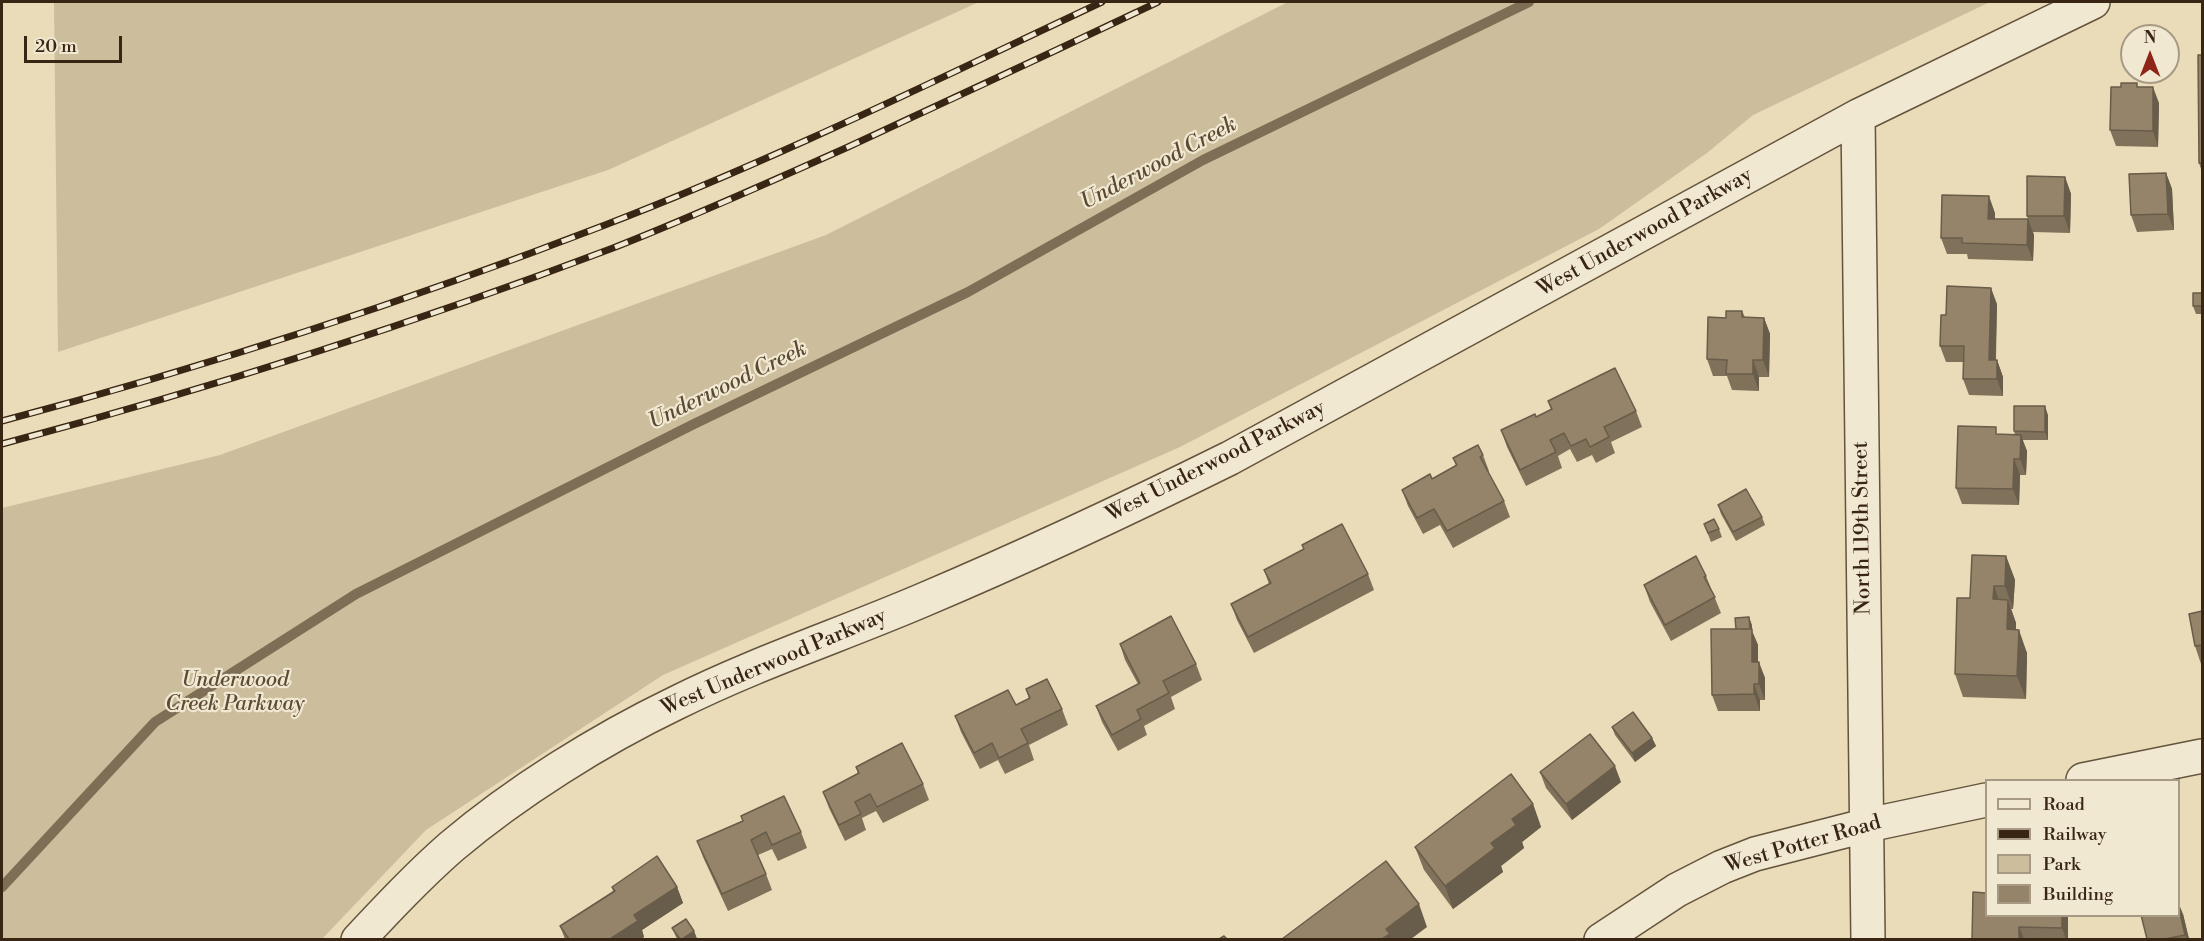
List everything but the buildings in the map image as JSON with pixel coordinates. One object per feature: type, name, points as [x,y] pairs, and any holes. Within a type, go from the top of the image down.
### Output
[{"type":"street","name":"West Underwood Parkway","points":[[358,939],[452,847],[504,807],[584,753],[665,708],[746,672],[924,600],[1147,499],[1230,458],[1858,116],[2093,2]]},
{"type":"street","name":"North 119th Street","points":[[1858,116],[1868,939]]},
{"type":"street","points":[[2088,779],[2202,756]]},
{"type":"street","name":"West Potter Road","points":[[1601,939],[1677,890],[1722,867],[1755,854],[1868,825],[1985,800]]},
{"type":"green space","points":[[54,2],[979,2],[608,170],[58,352]]},
{"type":"green space","name":"Underwood Creek Parkway","points":[[1288,2],[1990,2],[1753,115],[1707,153],[1599,229],[1180,447],[663,675],[426,830],[322,939],[2,939],[2,508],[220,455],[826,235]]},
{"type":"waterway","name":"Underwood Creek","points":[[2,887],[155,722],[356,594],[694,424],[968,292],[1203,160],[1529,2]]},
{"type":"railway","points":[[2,421],[155,378],[306,331],[456,280],[605,225],[731,174],[1102,2]]},
{"type":"railway","points":[[2,444],[156,401],[310,354],[462,303],[613,248],[702,212],[848,147],[1158,2]]}]
